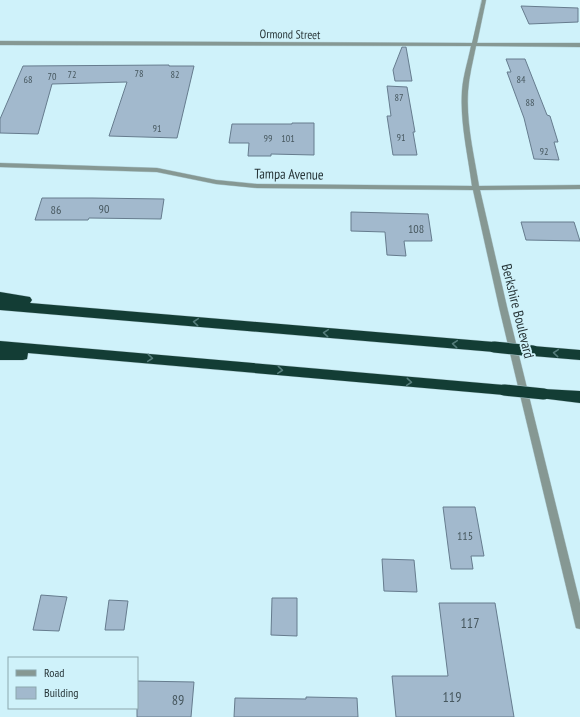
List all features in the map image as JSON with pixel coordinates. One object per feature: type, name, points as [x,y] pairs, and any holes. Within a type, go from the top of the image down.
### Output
[{"type":"highway","points":[[0,296],[142,317]]},
{"type":"highway","points":[[0,305],[580,355]]},
{"type":"highway","points":[[0,346],[580,397]]},
{"type":"highway","points":[[0,355],[133,357]]},
{"type":"street","name":"Berkshire Boulevard","points":[[484,0],[467,76],[465,110],[476,188],[580,624]]},
{"type":"street","name":"Ormond Street","points":[[0,43],[580,45]]},
{"type":"street","name":"Tampa Avenue","points":[[0,165],[157,170],[216,182],[251,186],[476,188],[580,187]]},
{"type":"building","points":[[521,6],[578,8],[578,22],[529,24]]},
{"type":"building","points":[[402,47],[406,47],[412,81],[395,81],[393,70]]},
{"type":"building","points":[[506,59],[525,59],[547,115],[550,116],[558,142],[554,142],[559,160],[534,159],[524,118],[507,72],[511,72]]},
{"type":"building","points":[[23,66],[194,66],[177,138],[109,136],[127,82],[52,84],[38,134],[0,133],[0,119]]},
{"type":"building","points":[[387,86],[407,87],[415,132],[413,132],[417,155],[393,155],[387,116],[391,116]]},
{"type":"building","points":[[314,123],[314,155],[271,154],[271,156],[248,156],[249,143],[229,143],[232,124]]},
{"type":"building","points":[[42,198],[164,199],[161,219],[89,218],[88,220],[35,220]]},
{"type":"building","points":[[351,212],[428,214],[432,241],[404,241],[406,256],[387,255],[385,232],[351,231]]},
{"type":"building","points":[[521,222],[574,222],[580,241],[526,240]]},
{"type":"building","points":[[443,507],[475,507],[484,556],[471,556],[473,569],[451,569]]},
{"type":"building","points":[[382,559],[414,560],[417,592],[384,591]]},
{"type":"building","points":[[41,595],[67,597],[59,631],[33,630]]},
{"type":"building","points":[[272,598],[297,598],[297,636],[271,635]]},
{"type":"building","points":[[109,600],[128,601],[124,630],[105,630]]},
{"type":"building","points":[[439,603],[495,603],[514,717],[396,717],[392,676],[448,676]]},
{"type":"building","points":[[138,681],[194,682],[191,717],[137,717]]},
{"type":"building","points":[[306,697],[357,698],[358,717],[234,717],[235,698],[306,699]]}]
